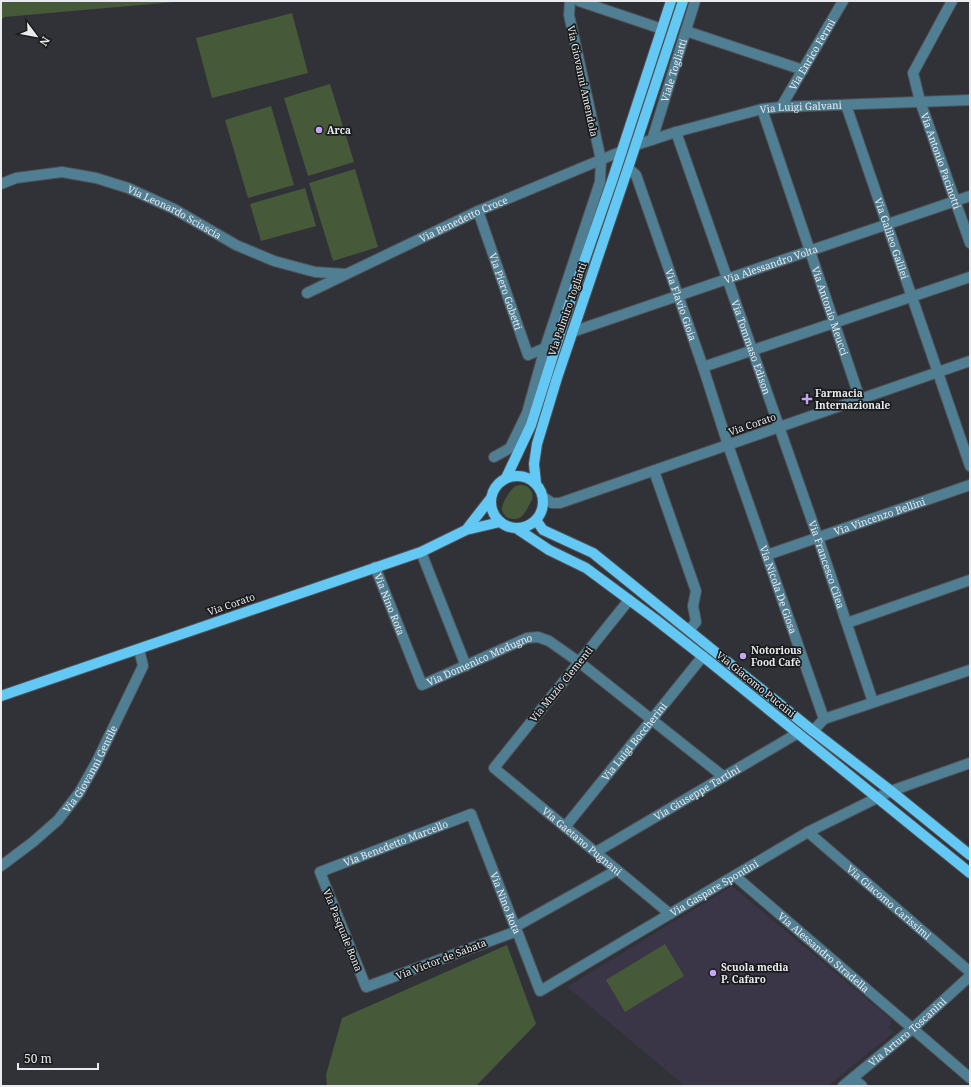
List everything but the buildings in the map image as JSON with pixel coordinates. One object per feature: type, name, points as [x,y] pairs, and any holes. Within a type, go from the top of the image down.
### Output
[{"type":"main road","name":"Via Palmiro Togliatti","points":[[506,478],[530,425],[570,302],[622,151],[670,1]]},
{"type":"main road","name":"Via Palmiro Togliatti","points":[[536,483],[534,464],[537,444],[572,332],[683,1]]},
{"type":"main road","points":[[622,151],[636,144]]},
{"type":"main road","points":[[491,498],[494,515],[500,522],[508,526],[524,528],[536,520],[542,511],[544,497],[536,483],[530,478],[522,476],[506,478]]},
{"type":"main road","name":"Via Corato","points":[[466,530],[491,498],[499,483],[506,478]]},
{"type":"main road","name":"Via Giacomo Puccini","points":[[536,520],[543,530],[593,554],[970,855]]},
{"type":"main road","name":"Via Corato","points":[[1,696],[421,552],[466,530],[500,522]]},
{"type":"main road","name":"Via Giacomo Puccini","points":[[516,528],[549,550],[586,568],[703,656],[970,873]]},
{"type":"street","name":"Via Giovanni Amendola","points":[[494,457],[510,448],[527,413],[544,348],[600,182],[600,160],[569,15],[570,1]]},
{"type":"street","points":[[579,1],[662,29]]},
{"type":"street","name":"Viale Togliatti","points":[[652,140],[695,1]]},
{"type":"street","name":"Via Enrico Fermi","points":[[781,107],[843,1]]},
{"type":"street","name":"Via Antonio Pacinotti","points":[[952,1],[913,73],[920,101],[970,243]]},
{"type":"street","points":[[686,31],[803,70]]},
{"type":"street","name":"Via Luigi Galvani","points":[[636,144],[762,109],[970,100]]},
{"type":"street","name":"Via Galileo Galilei","points":[[846,105],[970,466]]},
{"type":"street","name":"Via Antonio Meucci","points":[[762,109],[860,399]]},
{"type":"street","name":"Via Tommaso Edison","points":[[676,132],[779,427]]},
{"type":"street","name":"Via Benedetto Croce","points":[[307,293],[478,211],[622,151]]},
{"type":"street","name":"Via Flavio Gioia","points":[[628,168],[636,175],[703,367],[728,444]]},
{"type":"street","name":"Via Leonardo Sciascia","points":[[1,184],[16,178],[62,172],[96,178],[128,188],[174,209],[236,245],[274,261],[315,272],[345,274]]},
{"type":"street","name":"Via Alessandro Volta","points":[[572,332],[970,196]]},
{"type":"street","name":"Via Piero Gobetti","points":[[478,211],[528,355],[544,348]]},
{"type":"street","points":[[703,367],[752,352],[970,277]]},
{"type":"street","name":"Via Corato","points":[[544,497],[552,503],[560,503],[970,361]]},
{"type":"street","name":"Via Francesco Cilea","points":[[779,427],[874,702]]},
{"type":"street","name":"Via Nicola De Giosa","points":[[728,444],[824,719]]},
{"type":"street","points":[[654,471],[696,591],[693,606],[696,622],[689,630]]},
{"type":"street","name":"Via Vincenzo Bellini","points":[[767,555],[970,485]]},
{"type":"street","points":[[421,552],[466,666]]},
{"type":"street","name":"Via Nino Rota","points":[[375,567],[422,685]]},
{"type":"street","points":[[847,623],[970,580]]},
{"type":"street","name":"Via Muzio Clementi","points":[[494,768],[629,600]]},
{"type":"street","name":"Via Domenico Modugno","points":[[422,685],[527,638],[538,637],[549,641],[579,662],[724,777]]},
{"type":"street","name":"Via Giovanni Gentile","points":[[1,866],[33,842],[58,820],[79,793],[96,763],[143,666],[139,649]]},
{"type":"street","name":"Via Luigi Boccherini","points":[[565,827],[703,656]]},
{"type":"street","points":[[813,731],[824,719],[970,670]]},
{"type":"street","name":"Via Giuseppe Tartini","points":[[596,852],[798,733]]},
{"type":"street","name":"Via Gaspare Spontini","points":[[540,991],[808,832],[891,791],[970,763]]},
{"type":"street","name":"Via Gaetano Pugnani","points":[[494,768],[670,914]]},
{"type":"street","name":"Via Nino Rota","points":[[471,814],[540,991]]},
{"type":"street","name":"Via Benedetto Marcello","points":[[320,872],[471,814]]},
{"type":"street","name":"Via Giacomo Carissimi","points":[[808,832],[970,972]]},
{"type":"street","name":"Via Victor de Sabata","points":[[366,987],[516,929],[617,870]]},
{"type":"street","name":"Via Pasquale Bona","points":[[320,872],[366,987]]},
{"type":"street","name":"Via Alessandro Stradella","points":[[735,876],[970,1078]]},
{"type":"street","name":"Via Arturo Toscanini","points":[[843,1086],[912,1029],[970,976]]},
{"type":"street","points":[[853,1078],[862,1086]]},
{"type":"shaded area","name":"Scuola media P. Cafaro","points":[[732,886],[892,1020],[888,1027],[894,1032],[828,1086],[685,1086],[567,987]]},
{"type":"green space","points":[[1,1],[186,1],[4,17],[1,20]]},
{"type":"green space","points":[[292,13],[308,73],[212,98],[196,38]]},
{"type":"green space","name":"Arca","points":[[330,84],[354,162],[308,176],[284,98]]},
{"type":"green space","points":[[271,106],[294,185],[248,198],[225,120]]},
{"type":"green space","points":[[355,169],[378,247],[333,261],[309,183]]},
{"type":"green space","points":[[305,188],[316,226],[261,241],[250,204]]},
{"type":"green space","points":[[522,485],[531,490],[532,500],[522,516],[516,519],[510,519],[503,513],[503,504],[514,487]]},
{"type":"green space","points":[[665,944],[684,976],[625,1012],[606,980]]},
{"type":"green space","points":[[507,945],[536,1024],[476,1086],[327,1086],[326,1075],[342,1018]]},
{"type":"place","name":"Arca","points":[[319,130]]},
{"type":"place","name":"Farmacia Internazionale","points":[[807,399]]},
{"type":"place","name":"Notorious Food Cafè","points":[[743,656]]},
{"type":"place","name":"Scuola media P. Cafaro","points":[[713,973]]}]
